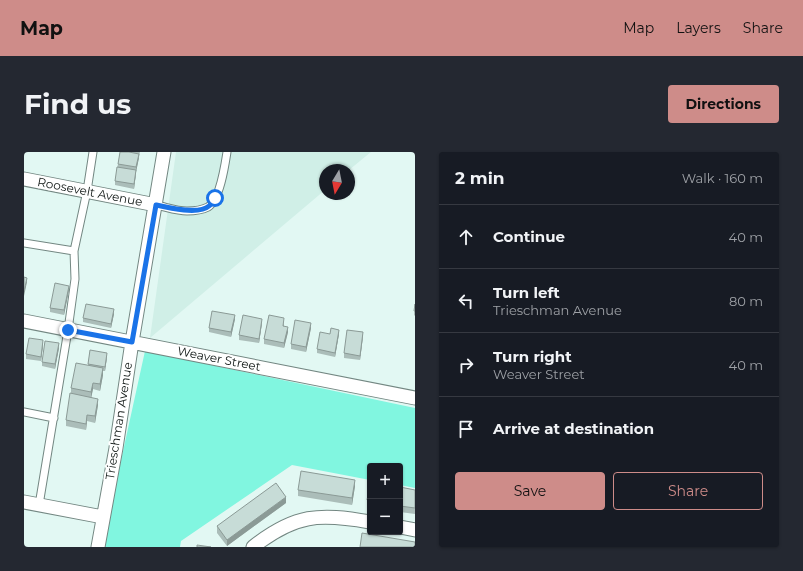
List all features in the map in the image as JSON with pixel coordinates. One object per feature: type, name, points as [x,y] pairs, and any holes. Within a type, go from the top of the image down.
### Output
[{"type":"street","name":"Trieschman Avenue","points":[[98,547],[116,448],[164,152]]},
{"type":"street","name":"Roosevelt Avenue","points":[[24,179],[156,205]]},
{"type":"street","name":"Weaver Street","points":[[24,321],[415,398]]},
{"type":"street","points":[[24,502],[103,517]]},
{"type":"street","points":[[253,547],[282,528],[299,520],[330,516],[367,521]]},
{"type":"street","points":[[403,528],[415,530]]},
{"type":"lane","points":[[39,504],[68,330],[75,279],[74,251],[87,191],[93,152]]},
{"type":"lane","points":[[156,205],[186,211],[200,210],[209,207],[220,187],[225,169],[227,152]]},
{"type":"lane","points":[[24,242],[74,251]]},
{"type":"lane","points":[[24,412],[54,418]]},
{"type":"shaded area","points":[[176,152],[371,152],[355,165],[319,164],[319,195],[150,338]]},
{"type":"green space","points":[[145,351],[415,408],[415,488],[403,486],[403,463],[367,463],[367,479],[292,465],[181,541],[180,547],[102,547]]},
{"type":"building","points":[[120,152],[139,154],[136,167],[118,164]]},
{"type":"building","points":[[117,167],[136,170],[134,184],[115,181]]},
{"type":"building","points":[[24,277],[27,278],[24,291]]},
{"type":"building","points":[[55,283],[69,286],[64,310],[50,308]]},
{"type":"building","points":[[86,304],[114,309],[111,324],[83,318]]},
{"type":"building","points":[[212,311],[235,315],[231,332],[209,328]]},
{"type":"building","points":[[243,315],[262,319],[259,339],[239,335]]},
{"type":"building","points":[[269,315],[284,318],[283,326],[288,327],[284,343],[264,339]]},
{"type":"building","points":[[295,320],[311,323],[306,347],[291,344]]},
{"type":"building","points":[[331,328],[339,330],[335,353],[317,349],[320,332],[330,334]]},
{"type":"building","points":[[347,330],[363,332],[360,356],[344,353]]},
{"type":"building","points":[[29,338],[43,340],[41,357],[26,354]]},
{"type":"building","points":[[45,341],[59,343],[55,364],[42,362]]},
{"type":"building","points":[[90,350],[107,353],[105,367],[88,364]]},
{"type":"building","points":[[76,363],[103,368],[100,384],[93,383],[91,392],[71,388]]},
{"type":"building","points":[[70,393],[98,399],[95,416],[87,415],[86,424],[66,420]]},
{"type":"building","points":[[301,471],[355,480],[352,498],[298,490]]},
{"type":"building","points":[[276,483],[286,497],[227,540],[217,526]]},
{"type":"building","points":[[403,488],[415,490],[415,508],[403,506]]},
{"type":"building","points":[[362,533],[415,542],[415,547],[360,547]]},
{"type":"building","points":[[197,545],[211,547],[197,547]]},
{"type":"route","points":[[68,330],[132,342],[156,205],[186,211],[200,210],[209,207],[215,198]]}]
